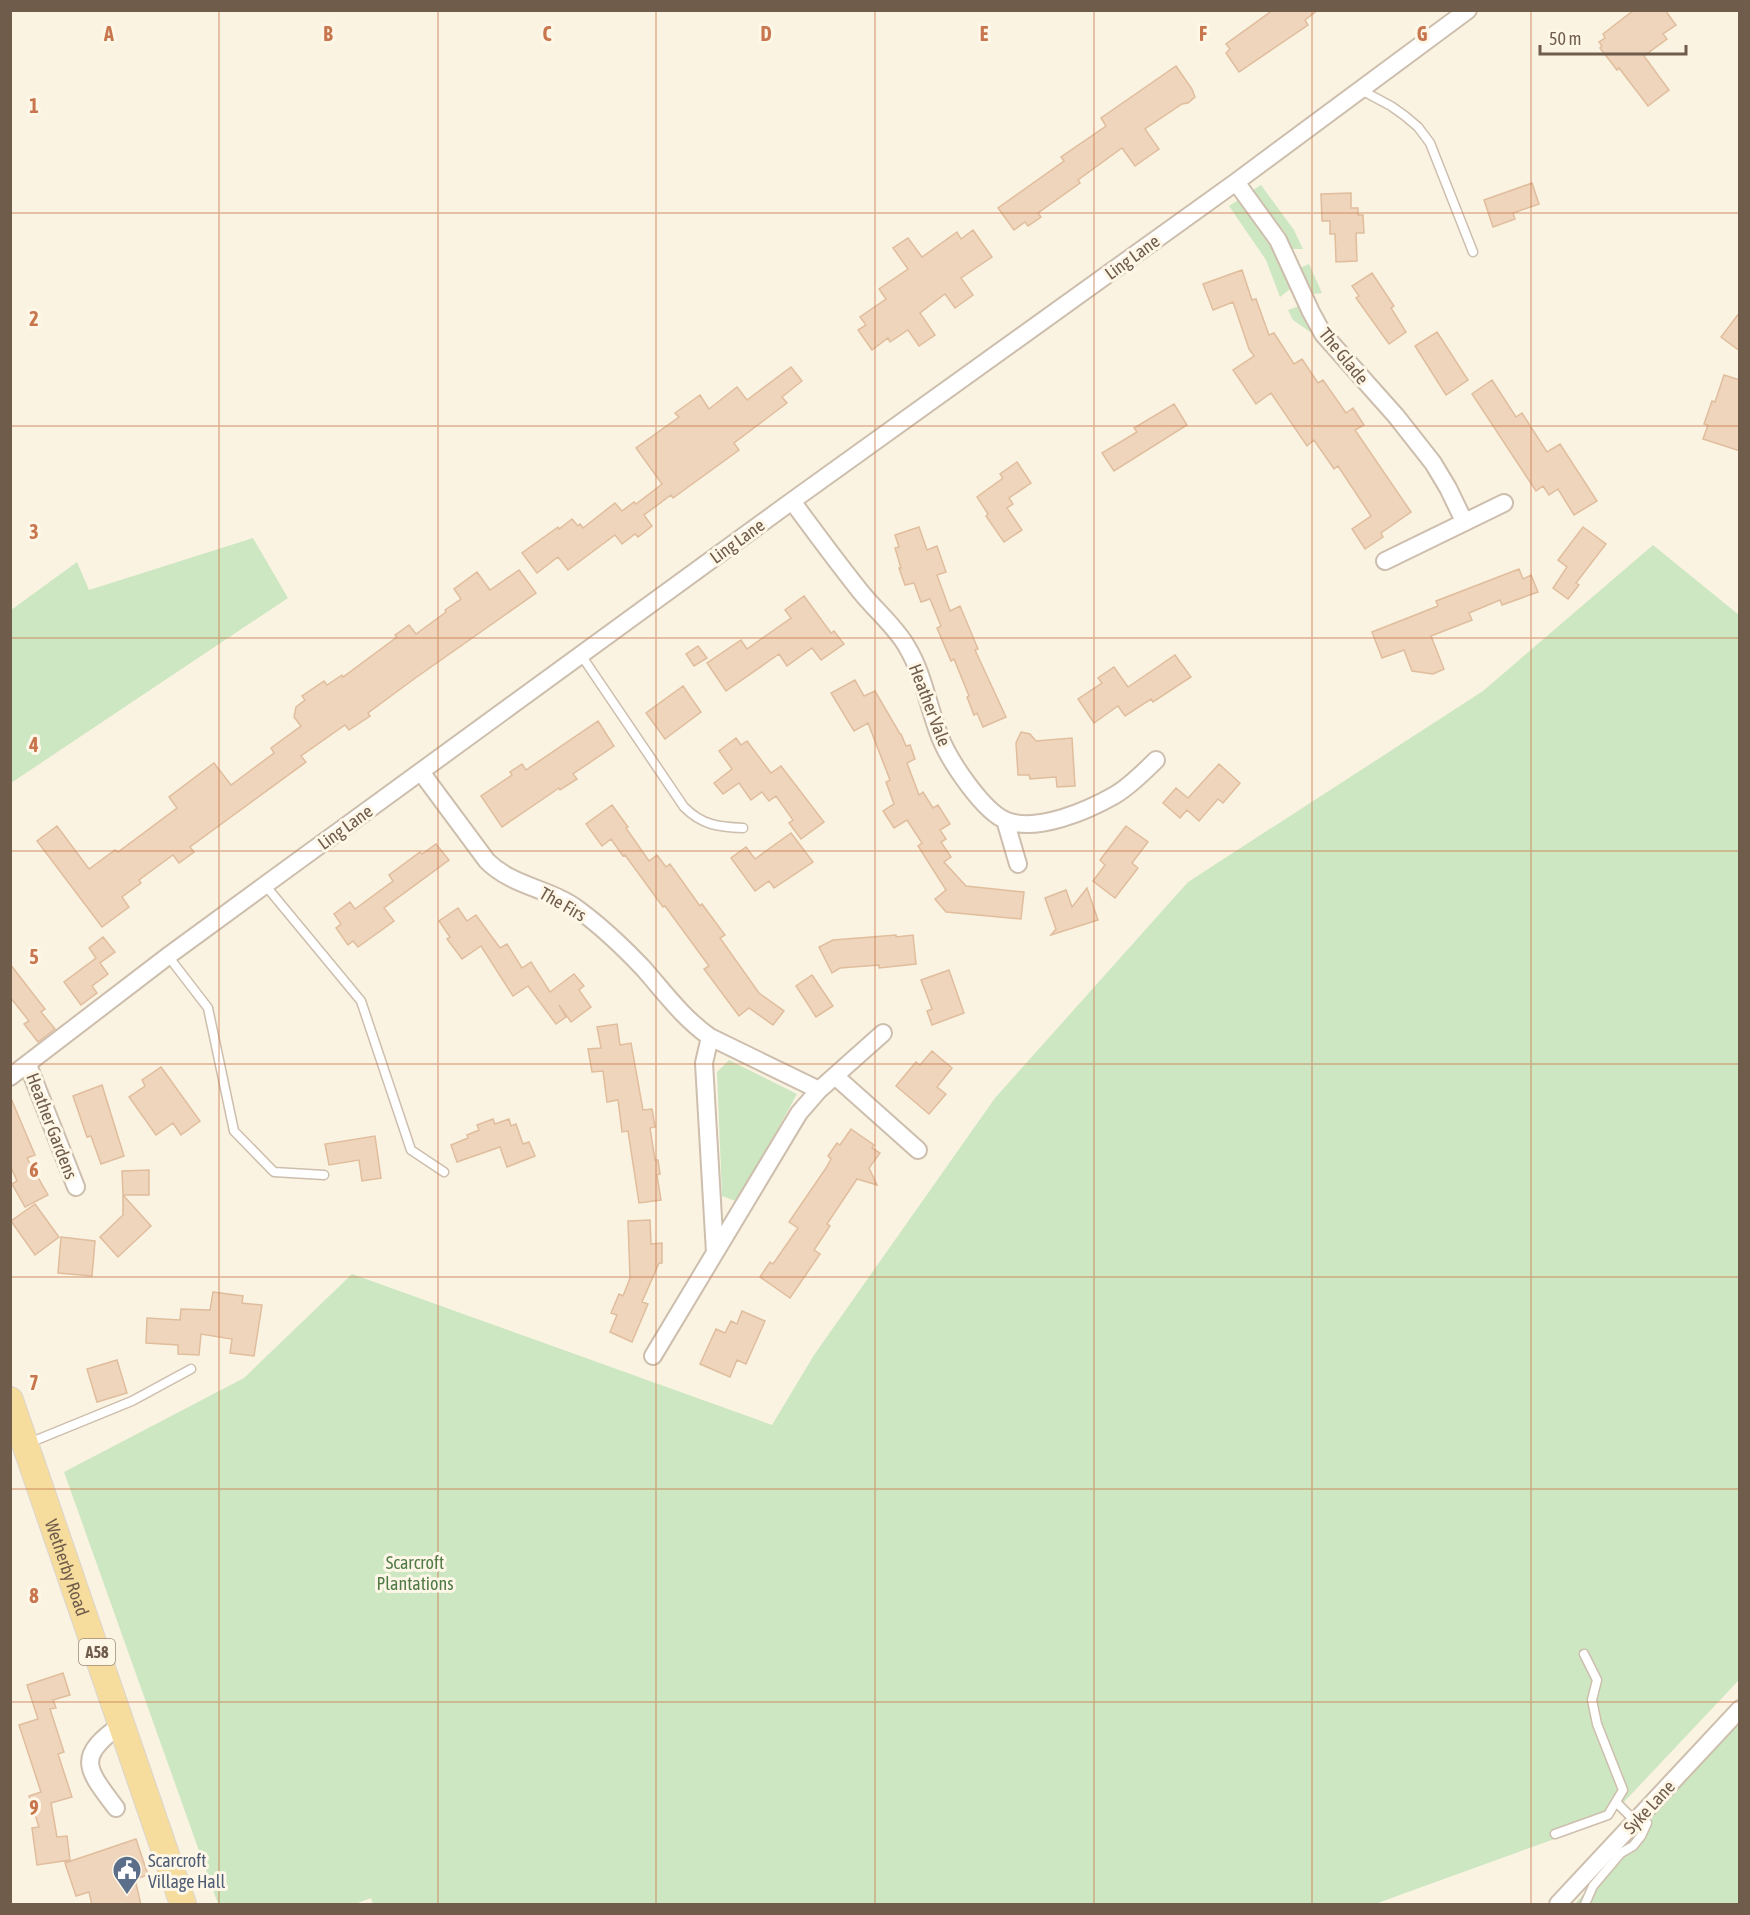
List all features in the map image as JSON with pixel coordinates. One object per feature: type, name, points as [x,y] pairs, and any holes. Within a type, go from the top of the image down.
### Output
[{"type":"main road","name":"Wetherby Road","points":[[13,1415],[26,1445],[183,1905]]},
{"type":"street","name":"Ling Lane","points":[[10,1077],[265,885],[792,501],[1236,182],[1468,10]]},
{"type":"street","name":"The Glade","points":[[1236,182],[1278,240],[1323,334],[1396,416],[1433,463],[1464,521]]},
{"type":"street","name":"Heather Vale","points":[[792,501],[860,591],[907,646],[921,675],[940,738],[958,771],[979,799],[1005,820]]},
{"type":"street","points":[[1385,561],[1504,503]]},
{"type":"street","points":[[1018,864],[1005,820],[1030,825],[1066,817],[1115,795],[1156,760]]},
{"type":"street","name":"The Firs","points":[[421,772],[496,871],[508,878],[557,896],[593,921],[624,948],[678,1010],[710,1037],[819,1090]]},
{"type":"street","points":[[652,1356],[799,1113],[819,1090],[882,1033]]},
{"type":"street","points":[[710,1037],[704,1064],[715,1253]]},
{"type":"street","name":"Heather Gardens","points":[[28,1065],[76,1187]]},
{"type":"street","points":[[835,1076],[918,1150]]},
{"type":"street","name":"Syke Lane","points":[[1558,1905],[1642,1821],[1740,1709]]},
{"type":"street","points":[[116,1808],[93,1778],[90,1765],[92,1752],[100,1740],[122,1724]]},
{"type":"lane","points":[[1361,90],[1398,111],[1418,127],[1430,143],[1473,252]]},
{"type":"lane","points":[[580,655],[684,807],[704,823],[716,827],[743,828]]},
{"type":"lane","points":[[265,885],[361,1001],[411,1150],[444,1172]]},
{"type":"lane","points":[[168,956],[208,1008],[234,1131],[274,1172],[324,1175]]},
{"type":"lane","points":[[26,1445],[132,1401],[191,1369]]},
{"type":"lane","points":[[1555,1834],[1608,1815],[1623,1790],[1598,1724],[1592,1700],[1597,1680],[1584,1654]]},
{"type":"lane","points":[[1642,1821],[1653,1813],[1740,1721]]},
{"type":"lane","points":[[1616,1802],[1631,1817],[1642,1821]]},
{"type":"lane","points":[[1585,1905],[1593,1886],[1622,1853],[1633,1846],[1641,1836],[1642,1821]]},
{"type":"green space","points":[[1261,185],[1294,230],[1303,249],[1292,249],[1286,234],[1253,190]]},
{"type":"green space","points":[[1238,200],[1275,253],[1290,289],[1280,297],[1266,260],[1229,206]]},
{"type":"green space","points":[[1309,264],[1322,293],[1313,294],[1300,268]]},
{"type":"green space","points":[[1299,306],[1313,334],[1293,320],[1288,310]]},
{"type":"green space","points":[[253,538],[288,598],[11,783],[11,610],[77,562],[89,590]]},
{"type":"green space","name":"Scarcroft Plantations","points":[[1653,545],[1739,615],[1739,1680],[1607,1820],[1375,1904],[373,1904],[371,1898],[355,1904],[218,1904],[64,1472],[244,1378],[352,1274],[772,1425],[814,1355],[995,1098],[1188,882],[1483,691]]},
{"type":"green space","points":[[729,1060],[797,1094],[738,1202],[722,1196],[717,1072]]},
{"type":"green space","points":[[1739,1721],[1739,1904],[1575,1904],[1667,1799]]},
{"type":"building","points":[[1273,10],[1318,10],[1305,20],[1308,25],[1239,72],[1226,53],[1230,49],[1226,44]]},
{"type":"building","points":[[1634,10],[1665,10],[1676,25],[1663,34],[1667,39],[1644,56],[1669,90],[1648,106],[1619,68],[1617,70],[1600,48],[1602,46],[1599,42],[1605,38],[1603,34]]},
{"type":"building","points":[[1176,66],[1195,97],[1145,129],[1159,149],[1135,166],[1122,148],[1078,180],[1080,183],[1038,213],[1041,217],[1028,226],[1025,222],[1014,230],[998,208],[1064,161],[1061,157],[1106,126],[1101,118]]},
{"type":"building","points":[[1532,183],[1539,204],[1513,213],[1515,219],[1493,227],[1484,200]]},
{"type":"building","points":[[1351,193],[1351,208],[1358,208],[1358,215],[1363,215],[1364,233],[1356,233],[1357,261],[1336,262],[1335,234],[1330,234],[1330,221],[1322,221],[1321,194]]},
{"type":"building","points":[[973,230],[992,257],[961,278],[973,295],[955,308],[945,294],[920,313],[935,335],[919,346],[908,330],[890,342],[888,338],[872,350],[858,330],[866,325],[860,317],[886,299],[879,289],[908,269],[893,248],[908,238],[922,257],[957,232],[961,239]]},
{"type":"building","points":[[1242,270],[1252,300],[1256,299],[1269,335],[1274,333],[1294,364],[1302,359],[1318,383],[1323,380],[1346,413],[1353,408],[1364,425],[1355,430],[1411,512],[1381,533],[1383,537],[1365,549],[1352,529],[1371,516],[1338,466],[1334,469],[1314,440],[1307,446],[1271,393],[1256,404],[1233,370],[1254,356],[1249,349],[1233,302],[1213,310],[1203,284]]},
{"type":"building","points":[[1372,273],[1394,306],[1391,308],[1406,332],[1389,344],[1356,298],[1359,296],[1352,286]]},
{"type":"building","points":[[1740,312],[1740,351],[1721,337]]},
{"type":"building","points":[[1437,332],[1468,380],[1446,395],[1415,346]]},
{"type":"building","points":[[791,367],[802,381],[782,397],[787,403],[734,443],[739,450],[673,498],[671,495],[644,515],[652,526],[638,537],[635,534],[622,544],[615,535],[568,570],[558,557],[537,573],[522,553],[572,519],[583,528],[615,503],[622,511],[634,502],[636,504],[662,484],[636,448],[679,417],[675,413],[700,395],[709,409],[737,387],[747,400]]},
{"type":"building","points":[[1724,375],[1740,380],[1740,451],[1703,439],[1708,425],[1704,424],[1712,401],[1715,402]]},
{"type":"building","points":[[1492,380],[1516,417],[1522,413],[1547,452],[1560,444],[1597,501],[1574,515],[1558,489],[1549,495],[1543,486],[1536,491],[1472,394]]},
{"type":"building","points":[[1174,404],[1187,425],[1114,471],[1102,453],[1137,432],[1134,428]]},
{"type":"building","points":[[1017,462],[1031,483],[1009,498],[1013,504],[1007,508],[1022,530],[1004,542],[986,516],[988,514],[977,497],[1003,478],[1000,474]]},
{"type":"building","points":[[919,527],[927,550],[937,546],[946,572],[937,575],[950,611],[960,606],[978,649],[975,650],[1006,717],[983,727],[977,713],[974,715],[954,659],[951,661],[937,628],[941,626],[930,599],[921,602],[914,583],[905,585],[899,568],[901,568],[895,548],[899,547],[895,535]]},
{"type":"building","points":[[1583,527],[1606,544],[1576,583],[1579,585],[1568,599],[1553,588],[1567,567],[1558,560]]},
{"type":"building","points":[[1519,569],[1523,579],[1531,575],[1538,592],[1502,605],[1500,600],[1469,613],[1472,620],[1431,636],[1444,669],[1433,674],[1412,671],[1404,650],[1382,658],[1372,632],[1438,606],[1436,601]]},
{"type":"building","points":[[519,570],[536,593],[368,713],[370,716],[349,730],[345,725],[301,756],[306,762],[190,847],[194,852],[179,863],[173,855],[139,880],[141,883],[122,897],[129,907],[102,927],[37,841],[57,826],[89,869],[115,850],[118,852],[177,808],[169,797],[214,763],[231,785],[274,753],[271,748],[301,726],[294,717],[296,707],[305,700],[302,696],[324,681],[327,685],[342,675],[343,677],[397,637],[395,635],[409,625],[416,634],[461,599],[454,589],[477,572],[490,590]]},
{"type":"building","points":[[804,596],[831,633],[834,631],[844,644],[821,660],[812,648],[787,666],[779,654],[726,691],[707,663],[741,640],[747,649],[791,618],[785,610]]},
{"type":"building","points":[[698,646],[707,658],[694,666],[686,654]]},
{"type":"building","points":[[1175,655],[1191,677],[1153,702],[1151,699],[1125,716],[1118,706],[1094,723],[1078,699],[1102,683],[1098,678],[1114,667],[1128,687]]},
{"type":"building","points":[[855,680],[864,696],[875,691],[906,746],[910,745],[915,759],[907,763],[919,795],[923,792],[933,808],[938,805],[950,824],[940,830],[946,839],[941,842],[951,857],[944,862],[966,886],[1024,892],[1021,919],[946,912],[935,899],[946,890],[918,846],[922,843],[907,820],[894,828],[883,811],[894,804],[886,782],[890,780],[868,723],[854,731],[831,693]]},
{"type":"building","points":[[683,686],[701,712],[665,739],[646,713]]},
{"type":"building","points":[[598,721],[614,746],[573,774],[577,779],[560,790],[559,788],[502,827],[481,796],[512,775],[510,772],[522,764],[526,770]]},
{"type":"building","points":[[1021,732],[1030,734],[1036,741],[1072,738],[1075,786],[1057,787],[1056,777],[1030,779],[1029,775],[1018,775],[1016,743]]},
{"type":"building","points":[[736,738],[741,745],[747,741],[771,773],[781,766],[824,822],[801,839],[789,823],[793,820],[776,796],[769,801],[762,792],[751,800],[739,783],[723,794],[714,783],[732,769],[719,751]]},
{"type":"building","points":[[1219,764],[1240,783],[1223,803],[1218,799],[1199,821],[1187,810],[1180,818],[1163,803],[1176,788],[1188,798]]},
{"type":"building","points":[[612,805],[649,861],[657,855],[666,867],[670,864],[700,906],[702,904],[725,935],[720,938],[759,993],[784,1011],[773,1025],[749,1008],[739,1016],[704,969],[709,966],[625,855],[623,856],[611,839],[602,846],[586,824]]},
{"type":"building","points":[[1126,826],[1148,842],[1132,863],[1138,868],[1115,898],[1093,881],[1105,865],[1100,860]]},
{"type":"building","points":[[791,833],[813,862],[774,888],[769,881],[755,891],[731,858],[746,847],[755,859]]},
{"type":"building","points":[[436,844],[449,860],[384,908],[394,921],[358,947],[353,941],[348,945],[336,928],[341,924],[334,914],[350,902],[355,909],[393,881],[389,875],[420,852],[422,854]]},
{"type":"building","points":[[1087,888],[1098,920],[1051,935],[1056,929],[1045,898],[1066,890],[1072,907]]},
{"type":"building","points":[[458,908],[467,921],[476,915],[500,948],[507,944],[522,968],[531,962],[550,992],[574,974],[584,986],[579,990],[591,1007],[571,1022],[559,1005],[566,1017],[556,1024],[528,986],[513,996],[481,946],[462,959],[447,939],[450,937],[439,921]]},
{"type":"building","points":[[896,935],[896,937],[913,935],[916,964],[879,968],[879,965],[840,968],[832,973],[819,947],[833,940]]},
{"type":"building","points":[[103,937],[115,952],[100,963],[108,974],[92,986],[97,993],[81,1005],[64,982],[96,958],[89,948]]},
{"type":"building","points":[[10,964],[45,1009],[41,1012],[55,1029],[38,1042],[24,1024],[29,1021],[10,997]]},
{"type":"building","points":[[949,970],[964,1013],[932,1025],[927,1011],[932,1009],[921,980]]},
{"type":"building","points":[[812,975],[833,1006],[816,1017],[796,986]]},
{"type":"building","points":[[617,1024],[620,1045],[631,1043],[643,1110],[652,1109],[655,1127],[650,1128],[655,1160],[658,1160],[660,1174],[657,1175],[661,1200],[639,1203],[628,1131],[622,1132],[618,1100],[607,1102],[603,1071],[592,1072],[588,1049],[601,1048],[597,1027]]},
{"type":"building","points":[[932,1051],[952,1068],[937,1087],[946,1094],[929,1114],[896,1086],[916,1062],[920,1065]]},
{"type":"building","points":[[161,1067],[200,1121],[181,1135],[173,1123],[156,1135],[129,1097],[145,1086],[142,1080]]},
{"type":"building","points":[[102,1085],[124,1156],[101,1164],[91,1136],[87,1137],[73,1096]]},
{"type":"building","points":[[10,1096],[35,1155],[27,1158],[48,1195],[25,1207],[12,1184],[17,1181],[10,1165]]},
{"type":"building","points":[[493,1119],[495,1124],[509,1119],[511,1126],[516,1124],[523,1144],[529,1142],[535,1156],[507,1167],[500,1147],[457,1162],[451,1145],[468,1138],[467,1135],[479,1130],[477,1125]]},
{"type":"building","points":[[851,1129],[874,1145],[872,1148],[880,1153],[869,1168],[877,1185],[857,1179],[827,1224],[830,1226],[814,1250],[820,1254],[790,1298],[760,1277],[770,1262],[773,1264],[798,1228],[789,1222],[826,1168],[831,1159],[828,1156],[837,1143],[840,1145]]},
{"type":"building","points":[[375,1136],[381,1178],[362,1181],[359,1160],[329,1165],[325,1144]]},
{"type":"building","points":[[149,1170],[149,1195],[123,1195],[122,1171]]},
{"type":"building","points":[[123,1195],[151,1226],[118,1257],[100,1237],[123,1215]]},
{"type":"building","points":[[35,1204],[59,1237],[35,1255],[11,1221]]},
{"type":"building","points":[[650,1220],[651,1244],[662,1243],[662,1263],[659,1263],[642,1302],[648,1304],[632,1342],[610,1332],[617,1315],[611,1313],[619,1294],[623,1296],[630,1278],[628,1221]]},
{"type":"building","points":[[61,1237],[95,1241],[92,1276],[58,1273]]},
{"type":"building","points":[[213,1292],[243,1296],[242,1303],[262,1305],[254,1356],[230,1353],[232,1339],[201,1334],[199,1355],[178,1354],[178,1345],[146,1343],[147,1318],[180,1320],[181,1309],[210,1310]]},
{"type":"building","points":[[742,1311],[765,1321],[746,1364],[737,1360],[730,1377],[700,1364],[716,1329],[725,1333],[731,1321],[737,1324]]},
{"type":"building","points":[[117,1360],[127,1393],[97,1402],[87,1369]]},
{"type":"building","points":[[63,1673],[70,1695],[53,1700],[56,1708],[50,1709],[64,1752],[58,1754],[72,1797],[51,1803],[57,1837],[67,1836],[70,1860],[37,1865],[32,1828],[39,1827],[29,1796],[41,1792],[19,1725],[38,1719],[27,1685]]},
{"type":"building","points":[[136,1839],[148,1875],[135,1879],[141,1905],[92,1905],[89,1892],[76,1896],[65,1863]]},
{"type":"place","name":"Scarcroft Village Hall","points":[[127,1896]]}]
